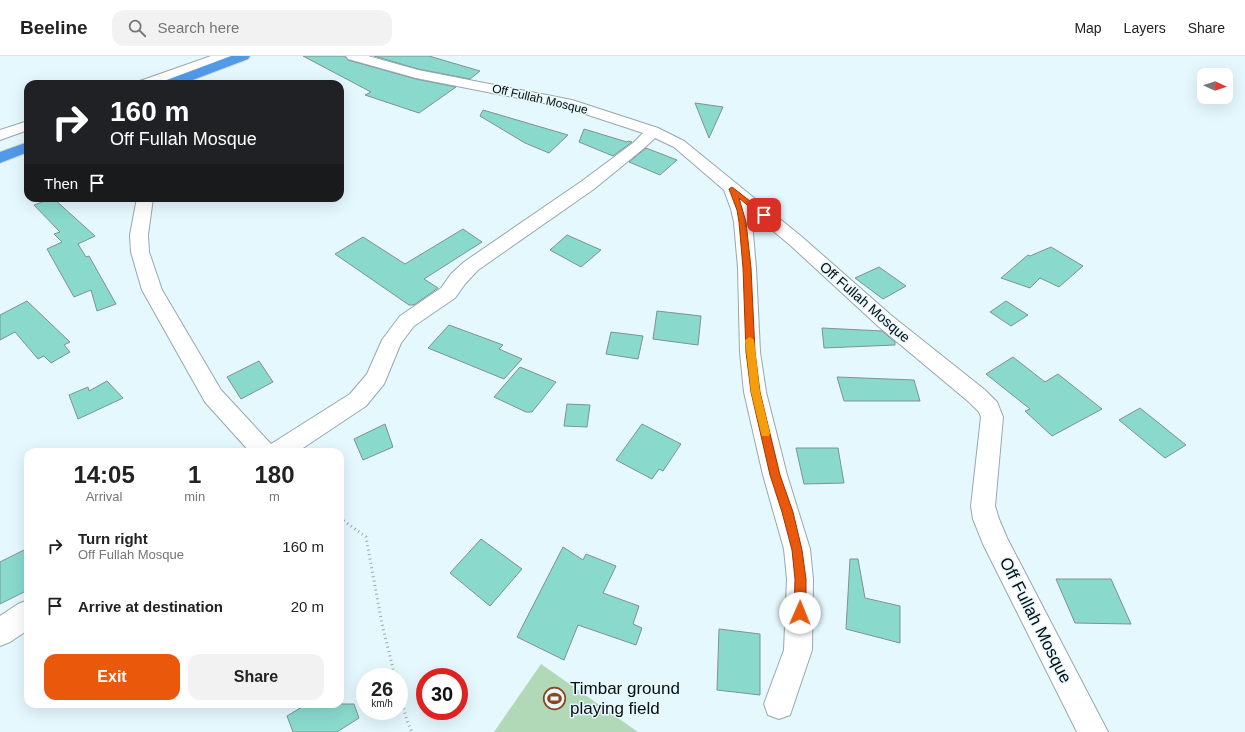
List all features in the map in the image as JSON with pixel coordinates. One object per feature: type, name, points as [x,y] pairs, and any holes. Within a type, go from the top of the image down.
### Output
[{"type":"highway","points":[[177,80],[217,61],[242,56]]},
{"type":"highway","points":[[198,80],[259,56]]},
{"type":"highway","points":[[0,149],[24,140]]},
{"type":"highway","points":[[0,158],[24,149]]},
{"type":"street","name":"Off Fullah Mosque","points":[[353,56],[416,74],[567,103],[653,131],[679,144],[796,241],[885,321],[977,396],[990,408],[992,418],[983,506],[986,519],[996,544],[1093,732]]},
{"type":"street","points":[[158,80],[217,61]]},
{"type":"street","points":[[0,135],[24,126]]},
{"type":"street","points":[[284,448],[358,400],[376,378],[392,340],[407,321],[448,293],[470,266],[588,185],[638,146],[653,131]]},
{"type":"street","name":"Off Fullah Mosque","points":[[732,189],[743,222],[747,268],[750,352],[755,392],[775,475],[797,550],[800,579],[798,650],[780,704]]},
{"type":"street","points":[[144,202],[139,235],[140,252],[152,290],[213,396],[260,448]]},
{"type":"street","points":[[0,632],[24,617]]},
{"type":"path","points":[[344,521],[366,537],[382,624],[394,668]]},
{"type":"path","points":[[407,720],[412,732]]},
{"type":"green space","name":"Timbar ground playing field","points":[[541,664],[638,732],[494,732]]},
{"type":"building","points":[[303,56],[345,56],[348,60],[416,79],[456,87],[419,113],[365,95],[371,92]]},
{"type":"building","points":[[374,56],[429,56],[480,71],[470,79],[418,69]]},
{"type":"building","points":[[695,103],[723,107],[709,138]]},
{"type":"building","points":[[483,110],[568,135],[549,153],[525,143],[480,116]]},
{"type":"building","points":[[584,129],[627,142],[632,142],[613,156],[579,142]]},
{"type":"building","points":[[646,148],[677,160],[660,175],[629,162]]},
{"type":"building","points":[[42,202],[57,202],[95,236],[78,244],[86,257],[89,256],[116,304],[97,311],[91,290],[74,297],[47,249],[62,242],[54,234],[60,232],[34,205]]},
{"type":"building","points":[[463,229],[482,242],[424,279],[438,288],[414,305],[409,305],[335,254],[363,237],[405,264]]},
{"type":"building","points":[[567,235],[601,250],[581,267],[550,250]]},
{"type":"building","points":[[1051,247],[1083,266],[1059,287],[1040,278],[1030,288],[1001,278],[1028,255],[1030,256]]},
{"type":"building","points":[[879,267],[906,286],[883,299],[855,278]]},
{"type":"building","points":[[27,301],[70,342],[64,345],[70,352],[51,363],[44,356],[38,359],[15,332],[0,340],[0,315]]},
{"type":"building","points":[[1006,301],[1028,315],[1011,326],[990,312]]},
{"type":"building","points":[[657,311],[701,316],[698,345],[653,339]]},
{"type":"building","points":[[449,325],[503,345],[499,349],[522,359],[504,379],[428,348]]},
{"type":"building","points":[[822,328],[882,331],[895,342],[895,345],[824,348]]},
{"type":"building","points":[[611,332],[643,336],[638,359],[606,354]]},
{"type":"building","points":[[1013,357],[1045,382],[1058,374],[1102,409],[1052,436],[1025,411],[1030,409],[986,374]]},
{"type":"building","points":[[259,361],[273,382],[241,399],[227,377]]},
{"type":"building","points":[[520,367],[556,382],[532,412],[526,412],[494,397]]},
{"type":"building","points":[[837,377],[914,380],[920,401],[844,401]]},
{"type":"building","points":[[107,381],[123,398],[78,419],[69,395],[88,387],[89,391]]},
{"type":"building","points":[[567,404],[590,405],[587,427],[564,426]]},
{"type":"building","points":[[1140,408],[1186,445],[1165,458],[1119,420]]},
{"type":"building","points":[[385,424],[393,447],[363,460],[354,439]]},
{"type":"building","points":[[642,424],[681,444],[663,471],[659,469],[652,479],[616,460]]},
{"type":"building","points":[[796,448],[838,448],[844,483],[804,484]]},
{"type":"building","points":[[481,539],[522,569],[490,606],[450,573]]},
{"type":"building","points":[[563,547],[583,560],[586,554],[616,566],[603,593],[639,606],[633,624],[642,628],[636,645],[578,625],[564,660],[517,637]]},
{"type":"building","points":[[24,550],[24,592],[0,604],[0,562]]},
{"type":"building","points":[[850,559],[858,559],[865,598],[900,606],[900,643],[846,629]]},
{"type":"building","points":[[1056,579],[1111,579],[1131,624],[1075,623]]},
{"type":"building","points":[[719,629],[760,634],[760,695],[717,690]]},
{"type":"building","points":[[344,704],[354,704],[356,710],[356,720],[337,732],[293,732],[287,716],[300,708],[344,708]]},
{"type":"slow traffic","points":[[750,340],[755,392],[765,433]]},
{"type":"place","name":"Timbar ground playing field","points":[[554,698]]},
{"type":"route","points":[[764,215],[732,189],[743,222],[747,268],[750,352],[755,392],[775,475],[797,550],[800,579],[800,613]]}]
